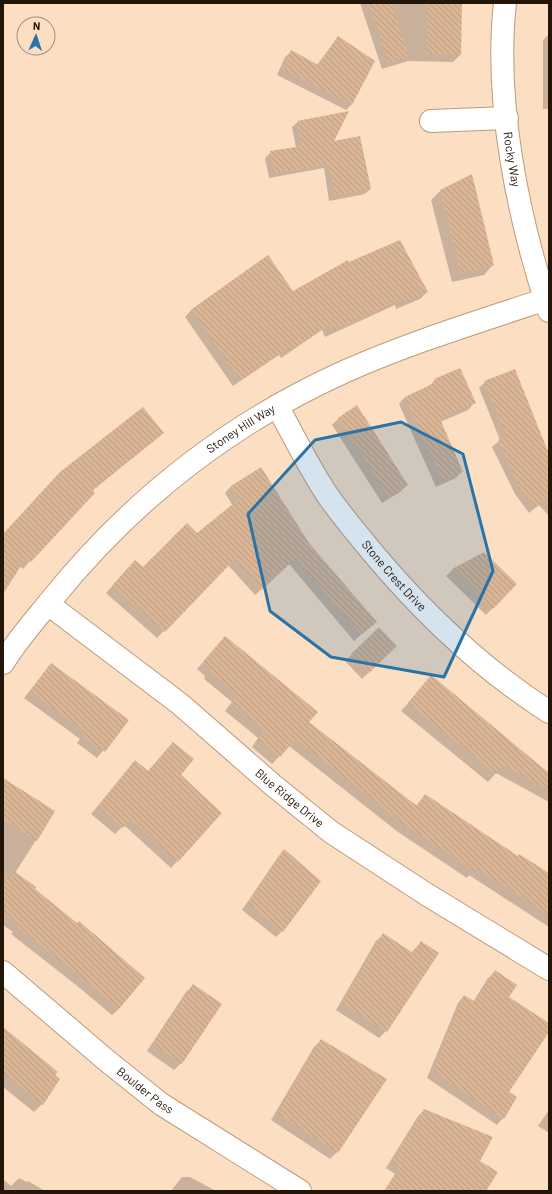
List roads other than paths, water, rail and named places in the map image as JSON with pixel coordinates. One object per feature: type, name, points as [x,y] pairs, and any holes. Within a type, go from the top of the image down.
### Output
[{"type":"street","name":"Rocky Way","points":[[505,3],[502,64],[507,118],[518,191],[548,303]]},
{"type":"street","points":[[431,121],[507,118]]},
{"type":"street","name":"Stoney Hill Way","points":[[3,663],[13,647],[82,561],[160,487],[223,438],[277,406],[346,371],[426,340],[548,303]]},
{"type":"street","name":"Stone Crest Drive","points":[[277,406],[328,496],[353,530],[396,580],[437,624],[482,663],[549,712]]},
{"type":"street","name":"Blue Ridge Drive","points":[[48,604],[180,704],[274,786],[331,832],[426,894],[549,969]]},
{"type":"street","name":"Boulder Pass","points":[[3,972],[106,1060],[161,1104],[300,1191]]}]
